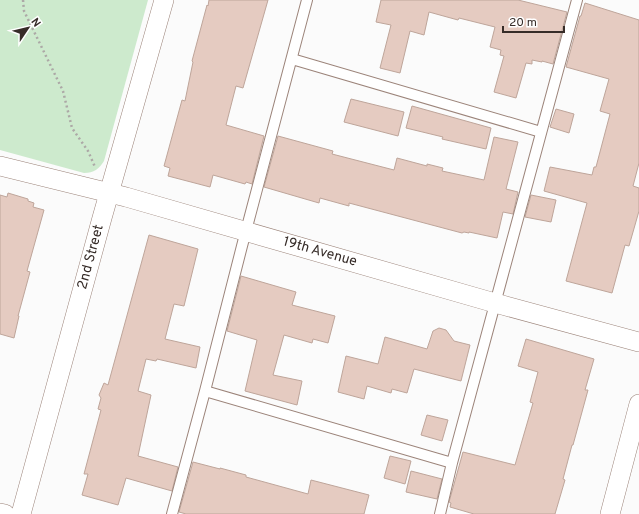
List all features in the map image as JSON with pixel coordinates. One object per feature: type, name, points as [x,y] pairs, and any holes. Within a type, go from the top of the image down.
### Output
[{"type":"street","name":"2nd Street","points":[[21,514],[102,218],[164,0]]},
{"type":"street","name":"19th Avenue","points":[[0,166],[110,193],[495,303],[639,342]]},
{"type":"street","points":[[610,514],[639,404]]},
{"type":"street","points":[[0,513],[5,514]]},
{"type":"lane","points":[[172,514],[307,0]]},
{"type":"lane","points":[[440,514],[452,463],[577,0]]},
{"type":"lane","points":[[292,59],[541,132]]},
{"type":"lane","points":[[205,391],[452,463]]},
{"type":"path","points":[[23,0],[24,11],[63,91],[72,128],[88,151],[95,168]]},
{"type":"green space","points":[[0,0],[148,0],[104,161],[96,170],[84,173],[0,150]]},
{"type":"building","points":[[209,0],[268,0],[243,88],[236,86],[226,125],[264,136],[252,184],[246,182],[245,184],[213,175],[210,187],[168,176],[170,168],[164,166],[182,100],[185,101],[192,61]]},
{"type":"building","points":[[381,0],[518,0],[567,12],[553,64],[532,60],[532,64],[526,63],[516,98],[494,92],[504,56],[500,55],[501,50],[490,47],[495,27],[459,18],[458,20],[429,12],[424,35],[410,31],[400,73],[380,68],[391,25],[376,22]]},
{"type":"building","points":[[585,3],[639,20],[639,163],[633,186],[639,188],[639,211],[629,246],[625,245],[612,293],[566,281],[587,203],[544,191],[550,167],[592,175],[594,167],[596,167],[610,114],[600,111],[609,79],[566,67]]},
{"type":"building","points":[[351,99],[404,112],[398,136],[344,122]]},
{"type":"building","points":[[412,106],[491,128],[486,149],[442,139],[443,137],[406,128]]},
{"type":"building","points":[[556,109],[574,114],[569,133],[550,127]]},
{"type":"building","points":[[278,136],[333,151],[332,154],[394,170],[397,158],[427,166],[427,164],[443,168],[442,171],[484,180],[494,137],[518,142],[506,189],[518,192],[513,214],[503,212],[497,238],[469,232],[462,233],[349,203],[349,206],[320,198],[319,203],[264,187]]},
{"type":"building","points":[[8,193],[28,199],[28,201],[34,203],[33,207],[44,210],[27,271],[30,272],[18,316],[14,338],[0,334],[0,195],[7,197]]},
{"type":"building","points":[[531,195],[556,200],[551,222],[525,217]]},
{"type":"building","points":[[149,235],[198,249],[184,306],[174,304],[165,339],[200,347],[196,368],[157,359],[156,361],[146,359],[138,391],[151,395],[138,456],[178,467],[172,491],[126,478],[118,505],[82,495],[88,474],[84,474],[101,410],[98,409],[101,398],[99,395],[104,383],[108,385]]},
{"type":"building","points":[[241,276],[296,292],[292,305],[335,316],[328,343],[313,339],[312,343],[284,335],[273,375],[302,381],[297,405],[245,391],[257,340],[227,331]]},
{"type":"building","points":[[439,328],[446,330],[454,341],[470,345],[461,381],[414,369],[407,393],[392,389],[391,393],[367,386],[364,399],[338,392],[346,356],[378,364],[385,337],[427,349],[433,331]]},
{"type":"building","points":[[526,339],[594,359],[585,390],[588,390],[572,445],[563,479],[565,480],[555,514],[474,514],[450,507],[451,503],[449,502],[463,452],[515,465],[533,403],[530,402],[538,372],[518,366]]},
{"type":"building","points":[[427,415],[448,420],[442,441],[421,435]]},
{"type":"building","points":[[390,456],[411,461],[405,484],[384,478]]},
{"type":"building","points":[[193,462],[246,475],[246,477],[308,494],[311,480],[369,495],[364,514],[186,514],[179,512]]},
{"type":"building","points":[[411,471],[442,479],[437,499],[406,492]]}]
